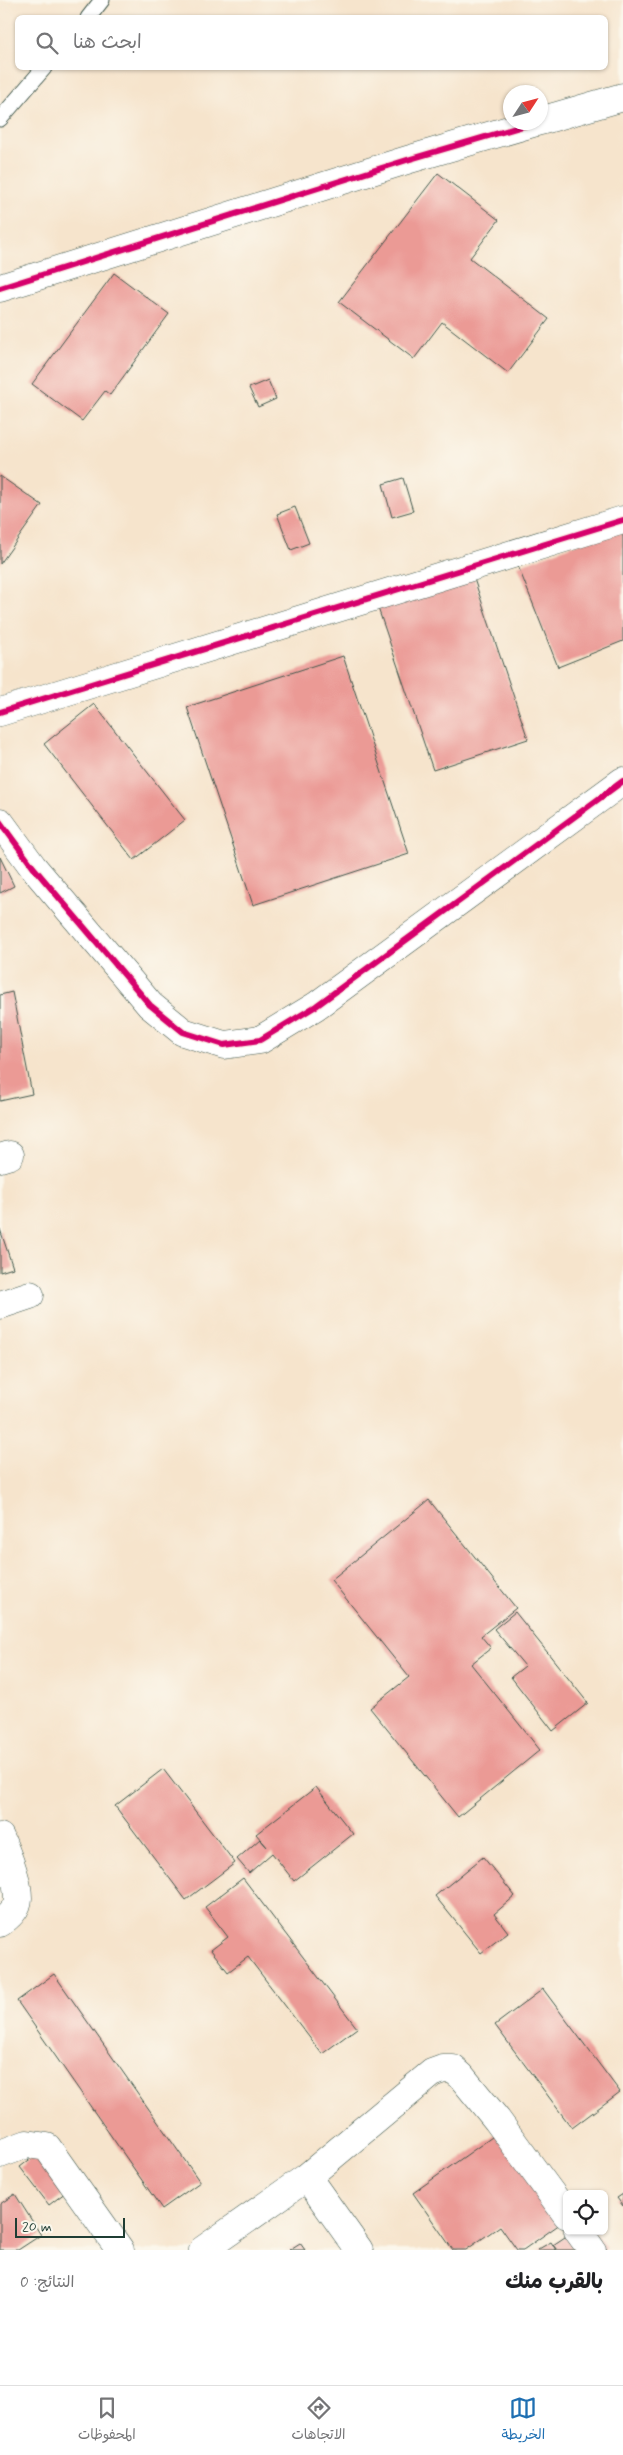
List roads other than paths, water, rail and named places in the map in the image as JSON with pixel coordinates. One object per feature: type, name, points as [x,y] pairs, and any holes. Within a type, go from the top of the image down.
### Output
[{"type":"street","points":[[548,119],[623,97]]},
{"type":"street","points":[[0,288],[406,160],[509,130]]},
{"type":"street","points":[[0,712],[623,520]]},
{"type":"street","points":[[0,822],[32,867],[150,1006],[182,1032],[224,1045],[260,1040],[316,1006],[623,781]]},
{"type":"street","points":[[0,1305],[30,1296]]},
{"type":"street","points":[[0,1837],[10,1865],[18,1898],[10,1916],[0,1923]]},
{"type":"street","points":[[203,2250],[307,2176],[432,2073],[444,2069],[453,2069],[461,2076],[497,2120],[563,2210]]},
{"type":"street","points":[[0,2154],[27,2144],[47,2147],[120,2250]]},
{"type":"street","points":[[307,2176],[359,2250]]},
{"type":"street","points":[[581,2235],[592,2250]]},
{"type":"lane","points":[[90,15],[102,0]]},
{"type":"lane","points":[[0,119],[42,70]]}]
